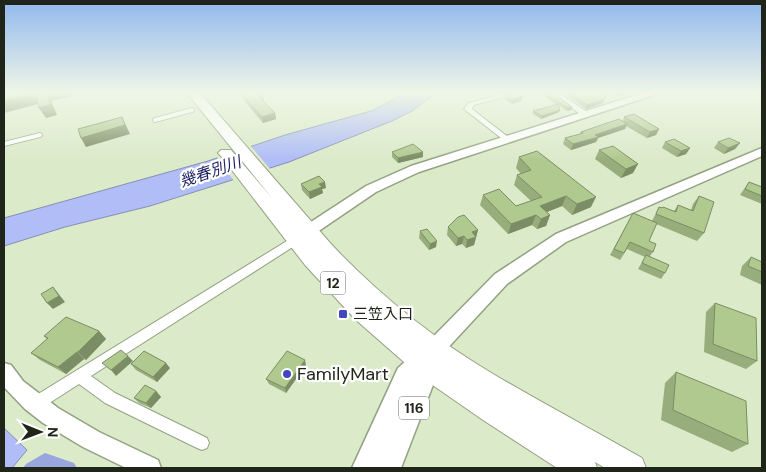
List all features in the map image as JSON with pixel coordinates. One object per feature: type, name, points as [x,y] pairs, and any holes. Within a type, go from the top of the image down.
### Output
[{"type":"highway","name":"12","points":[[197,115],[228,145]]},
{"type":"highway","name":"12","points":[[207,115],[228,145],[301,236],[312,260],[364,313],[429,359],[492,411],[583,468]]},
{"type":"highway","name":"12","points":[[429,359],[483,382],[632,468]]},
{"type":"main road","name":"116","points":[[364,468],[406,376],[429,359]]},
{"type":"main road","name":"116","points":[[389,468],[429,359]]},
{"type":"street","points":[[475,115],[505,140]]},
{"type":"street","points":[[34,405],[371,190],[415,169],[583,115]]},
{"type":"street","points":[[429,359],[501,279],[561,238],[762,152]]},
{"type":"street","points":[[4,372],[34,405],[92,440],[150,468]]},
{"type":"street","points":[[79,376],[110,398],[202,443]]},
{"type":"lane","points":[[154,120],[173,115]]},
{"type":"lane","points":[[4,144],[40,135]]},
{"type":"shaded area","points":[[45,453],[74,463],[77,468],[23,468],[26,464]]},
{"type":"water","name":"幾春別川","points":[[357,115],[404,115],[289,162],[150,206],[65,227],[4,246],[4,218],[208,161],[285,135]]},
{"type":"water","points":[[4,428],[27,450],[12,468],[4,468]]},
{"type":"pier","points":[[249,144],[271,170],[234,181],[216,156]]},
{"type":"building","points":[[636,115],[659,129],[650,132],[624,117]]},
{"type":"building","points":[[122,117],[125,125],[81,138],[78,129]]},
{"type":"building","points":[[619,119],[627,124],[595,135],[599,137],[573,144],[565,138],[583,133],[581,132]]},
{"type":"building","points":[[729,138],[740,143],[728,148],[718,142]]},
{"type":"building","points":[[674,139],[690,148],[681,151],[665,142]]},
{"type":"building","points":[[413,144],[423,152],[398,158],[392,152]]},
{"type":"building","points":[[613,146],[638,164],[626,169],[599,150]]},
{"type":"building","points":[[537,151],[596,197],[577,204],[566,196],[540,206],[550,215],[541,219],[536,215],[511,224],[483,195],[499,189],[516,206],[542,197],[517,175],[531,170],[519,157]]},
{"type":"building","points":[[319,176],[325,182],[319,184],[322,187],[309,192],[301,184]]},
{"type":"building","points":[[749,182],[762,187],[762,196],[745,189]]},
{"type":"building","points":[[699,196],[714,202],[704,233],[656,214],[659,207],[676,212],[678,205],[693,211]]},
{"type":"building","points":[[633,213],[657,223],[649,241],[656,244],[653,252],[630,242],[624,253],[614,249]]},
{"type":"building","points":[[464,215],[478,230],[472,232],[476,237],[467,240],[464,236],[458,238],[448,227],[458,217]]},
{"type":"building","points":[[427,229],[437,241],[430,244],[420,231]]},
{"type":"building","points":[[646,255],[669,265],[665,273],[642,263]]},
{"type":"building","points":[[751,257],[762,262],[762,272],[748,266]]},
{"type":"building","points":[[53,287],[59,296],[47,303],[41,294]]},
{"type":"building","points":[[715,303],[756,318],[757,361],[713,344]]},
{"type":"building","points":[[66,317],[99,331],[78,352],[58,367],[31,353],[48,338],[44,336]]},
{"type":"building","points":[[121,350],[128,356],[111,370],[102,363]]},
{"type":"building","points":[[144,351],[166,363],[153,377],[131,364]]},
{"type":"building","points":[[287,351],[305,360],[285,388],[266,379]]},
{"type":"building","points":[[676,372],[746,401],[748,444],[673,410]]},
{"type":"building","points":[[145,385],[156,391],[146,403],[134,398]]},
{"type":"place","name":"三笠入口","points":[[343,314]]},
{"type":"place","name":"FamilyMart","points":[[287,374]]}]
